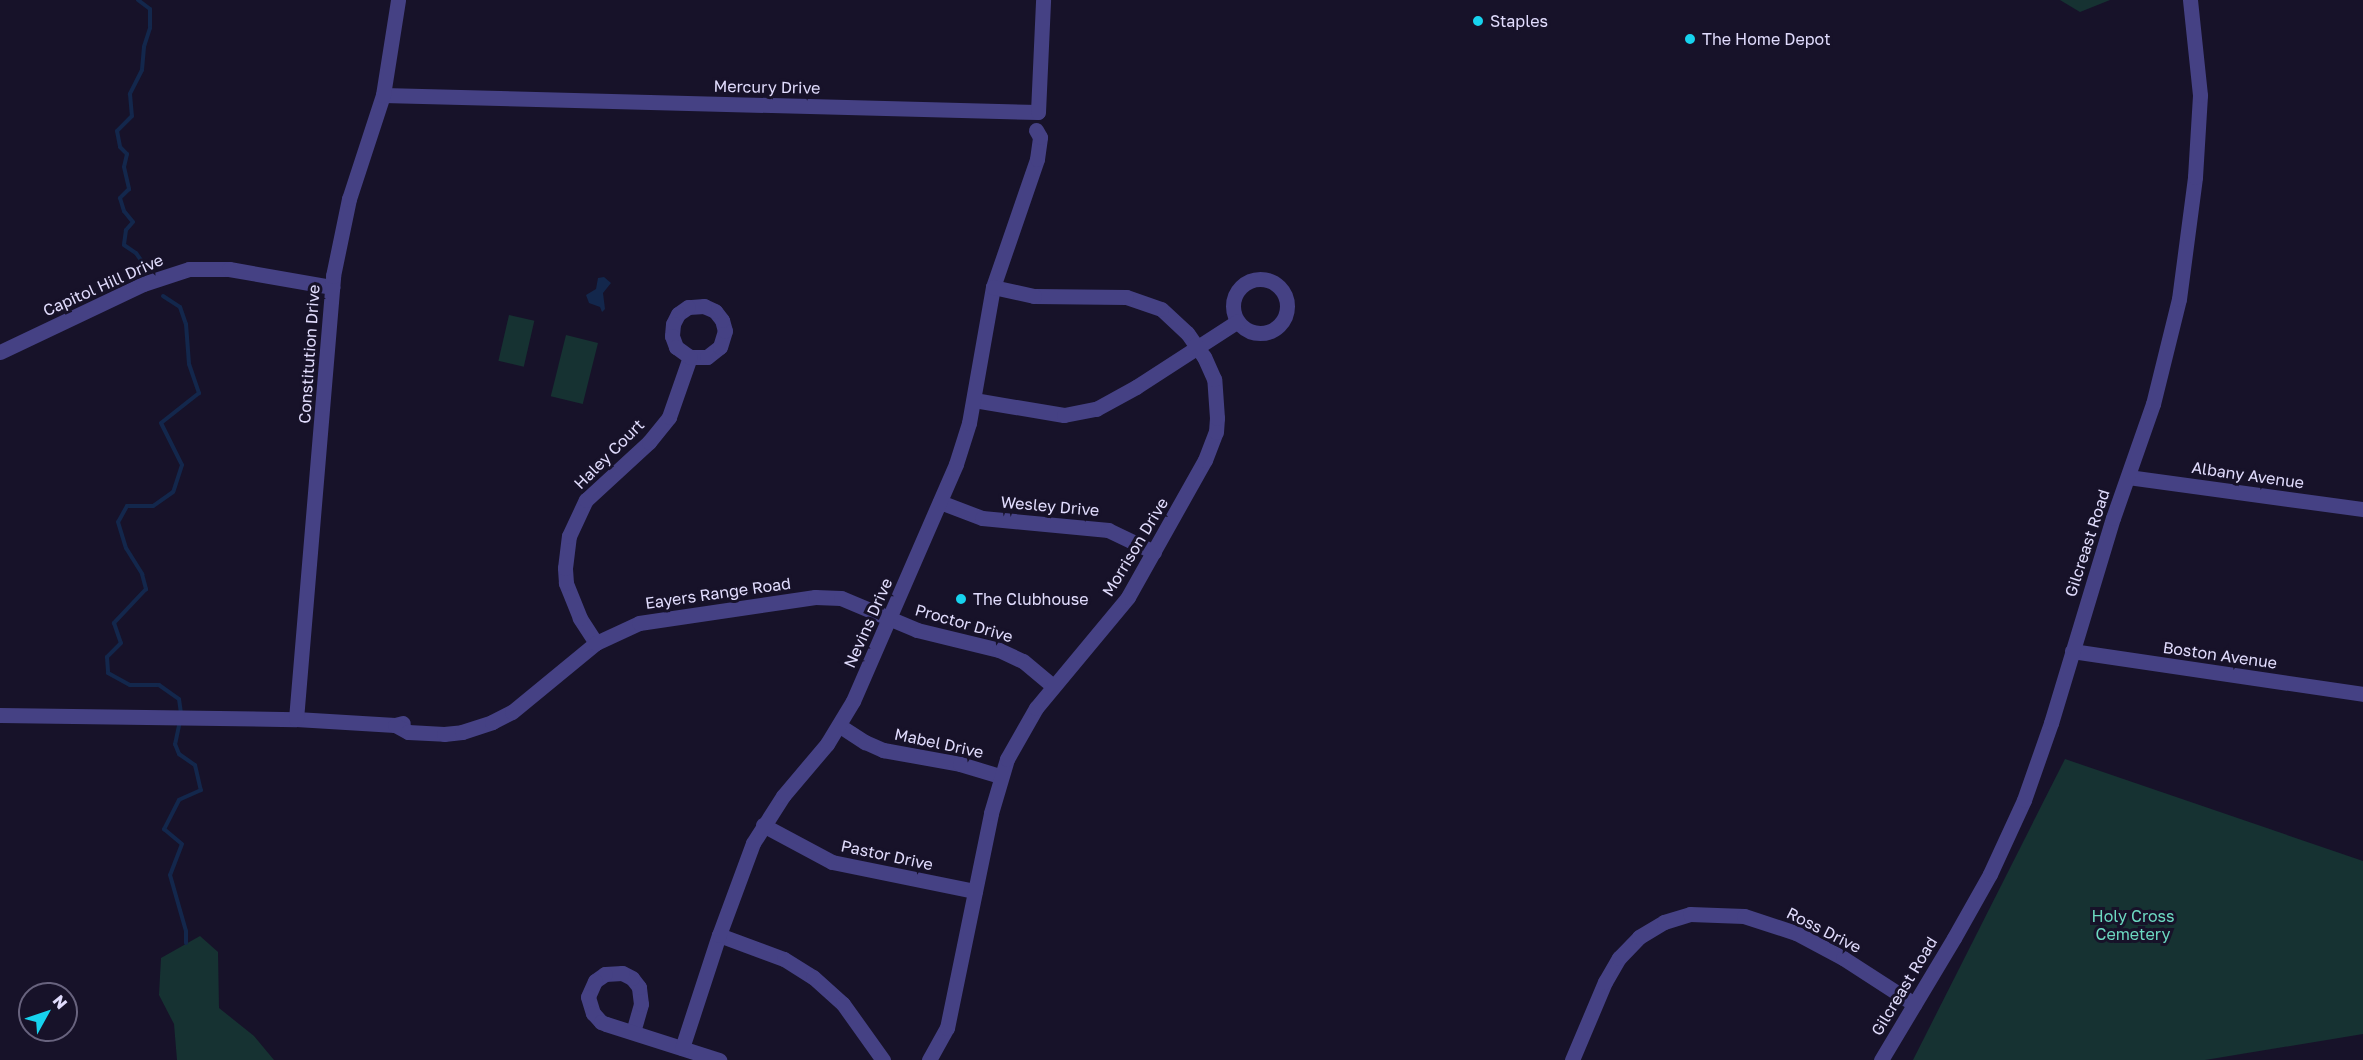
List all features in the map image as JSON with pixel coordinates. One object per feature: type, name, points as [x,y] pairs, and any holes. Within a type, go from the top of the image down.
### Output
[{"type":"street","name":"Constitution Drive","points":[[297,719],[332,287],[349,199],[383,95],[398,0]]},
{"type":"street","points":[[1038,112],[1043,0]]},
{"type":"street","name":"Gilcreast Road","points":[[1881,1060],[1954,938],[2014,825],[2051,723],[2164,365],[2185,258],[2200,95],[2190,0]]},
{"type":"street","name":"Mercury Drive","points":[[383,95],[1038,112]]},
{"type":"street","name":"Nevins Drive","points":[[682,1048],[746,858],[783,795],[840,726],[890,619],[963,444],[974,400],[993,287],[1037,159],[1040,136],[1036,130],[1038,112]]},
{"type":"street","name":"Capitol Hill Drive","points":[[0,352],[143,284],[189,269],[230,269],[332,287]]},
{"type":"street","name":"Morrison Drive","points":[[928,1060],[947,1028],[1000,776],[1025,726],[1053,686],[1128,597],[1205,460],[1216,432],[1217,403],[1214,379],[1197,346],[1173,318],[1147,302],[1126,297],[1034,296],[993,287]]},
{"type":"street","points":[[974,400],[1064,415],[1096,409],[1136,387],[1238,321]]},
{"type":"street","name":"Haley Court","points":[[596,643],[580,618],[566,583],[566,552],[573,523],[596,490],[660,430],[675,402],[690,357]]},
{"type":"street","name":"Albany Avenue","points":[[2128,477],[2363,509]]},
{"type":"street","name":"Wesley Drive","points":[[940,502],[982,518],[1107,530],[1154,552]]},
{"type":"street","name":"Eayers Range Road","points":[[297,719],[395,725],[408,732],[428,734],[462,732],[492,722],[512,712],[596,643],[626,628],[650,621],[815,597],[841,598],[890,619]]},
{"type":"street","name":"Proctor Drive","points":[[890,619],[939,636],[1011,655],[1053,686]]},
{"type":"street","name":"Boston Avenue","points":[[2072,651],[2363,694]]},
{"type":"street","points":[[0,715],[297,719]]},
{"type":"street","name":"Mabel Drive","points":[[840,726],[883,750],[960,764],[1000,776]]},
{"type":"street","name":"Pastor Drive","points":[[764,825],[832,862],[975,891]]},
{"type":"street","name":"Ross Drive","points":[[1572,1060],[1601,991],[1619,958],[1639,937],[1664,922],[1690,914],[1744,916],[1796,933],[1843,958],[1914,1004]]},
{"type":"street","points":[[719,934],[784,959],[813,977],[843,1004],[881,1056]]},
{"type":"street","points":[[633,1032],[719,1060]]},
{"type":"green space","points":[[2060,0],[2110,0],[2080,12]]},
{"type":"green space","points":[[509,315],[534,321],[524,367],[498,361]]},
{"type":"green space","points":[[566,335],[598,343],[583,404],[551,396]]},
{"type":"green space","name":"Holy Cross Cemetery","points":[[2065,759],[2363,861],[2363,1034],[2205,1060],[1913,1060]]},
{"type":"green space","points":[[200,936],[218,952],[219,1008],[254,1036],[274,1060],[177,1060],[174,1024],[159,995],[161,958]]},
{"type":"water","points":[[604,277],[611,283],[603,293],[605,309],[602,312],[600,307],[589,303],[586,295],[596,289],[598,278]]},
{"type":"waterway","points":[[138,0],[150,9],[150,28],[144,47],[142,70],[130,94],[132,116],[117,131],[120,147],[127,154],[124,167],[129,189],[120,198],[124,211],[133,222],[126,230],[124,245],[136,253],[148,270]]},
{"type":"waterway","points":[[163,296],[180,307],[186,324],[189,364],[199,393],[161,423],[182,465],[173,492],[153,506],[127,506],[118,522],[126,548],[142,574],[146,589],[114,623],[121,643],[107,657],[108,673],[130,685],[159,685],[179,699],[181,714]]},
{"type":"waterway","points":[[180,721],[175,744],[179,754],[195,765],[201,790],[179,800],[164,829],[182,844],[170,875],[186,931],[186,943]]},
{"type":"place","name":"Staples","points":[[1478,21]]},
{"type":"place","name":"The Home Depot","points":[[1690,39]]},
{"type":"place","name":"The Clubhouse","points":[[961,599]]}]
